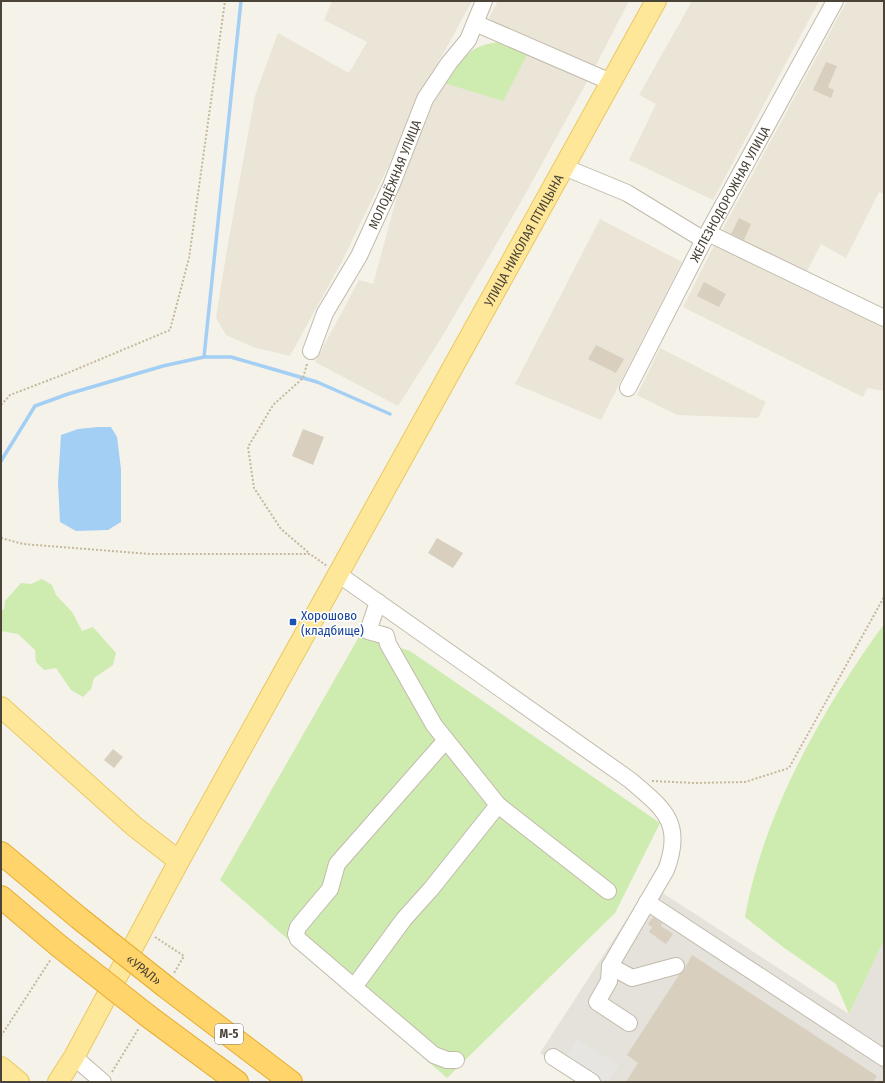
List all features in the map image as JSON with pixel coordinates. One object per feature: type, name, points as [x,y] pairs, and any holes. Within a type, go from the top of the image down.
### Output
[{"type":"highway","name":"«УРАЛ»","points":[[1,853],[79,918],[291,1082]]},
{"type":"highway","name":"М-5","points":[[1,897],[59,946],[148,1016],[237,1082]]},
{"type":"main road","name":"УЛИЦА НИКОЛАЯ ПТИЦЫНА","points":[[58,1082],[74,1057],[179,861],[656,1]]},
{"type":"main road","points":[[1,707],[135,827],[179,861]]},
{"type":"main road","points":[[1,1067],[19,1082]]},
{"type":"street","name":"МОЛОДЁЖНАЯ УЛИЦА","points":[[311,351],[325,312],[359,256],[391,186],[425,99],[449,63],[468,40],[484,1]]},
{"type":"street","name":"ЖЕЛЕЗНОДОРОЖНАЯ УЛИЦА","points":[[628,388],[706,236],[835,1]]},
{"type":"street","points":[[475,23],[611,82]]},
{"type":"street","points":[[564,167],[627,193],[706,236],[884,318]]},
{"type":"street","points":[[338,574],[630,780],[665,812],[672,825],[674,839],[672,855],[666,870],[610,966],[609,981],[598,1002],[629,1023]]},
{"type":"street","points":[[378,602],[368,630],[386,636],[388,644],[434,725],[498,805],[608,891]]},
{"type":"street","points":[[446,740],[337,864],[330,889],[298,927],[296,934],[298,939],[434,1055],[447,1060],[456,1060]]},
{"type":"street","points":[[354,987],[404,919],[431,889],[498,805]]},
{"type":"street","points":[[651,895],[884,1058]]},
{"type":"street","points":[[610,966],[632,978],[676,966]]},
{"type":"street","points":[[74,1057],[106,1079]]},
{"type":"street","points":[[553,1057],[592,1082]]},
{"type":"path","points":[[1,405],[10,395],[70,372],[170,330],[189,258],[225,1]]},
{"type":"path","points":[[304,372],[303,378],[273,405],[248,447],[254,488],[281,528],[310,554],[338,574]]},
{"type":"path","points":[[1,538],[23,544],[150,554],[310,554]]},
{"type":"path","points":[[630,780],[694,783],[745,782],[788,768],[884,597]]},
{"type":"path","points":[[143,929],[184,956],[166,986]]},
{"type":"path","points":[[1,1036],[59,946]]},
{"type":"path","points":[[106,1079],[148,1016]]},
{"type":"shaded area","points":[[332,1],[472,1],[421,94],[387,169],[341,263],[290,356],[253,347],[226,335],[216,318],[255,96],[278,33],[349,73],[367,42],[324,20]]},
{"type":"shaded area","points":[[498,1],[629,1],[596,65],[587,66],[497,27],[489,17]]},
{"type":"shaded area","points":[[692,1],[819,1],[713,200],[629,160],[656,104],[639,95]]},
{"type":"shaded area","points":[[847,1],[884,1],[884,194],[879,192],[846,258],[821,244],[805,275],[720,234]]},
{"type":"shaded area","points":[[529,51],[589,78],[521,202],[440,340],[398,406],[315,362],[359,280],[373,284],[409,153],[434,94],[444,83],[458,86]]},
{"type":"shaded area","points":[[600,219],[682,262],[601,420],[515,384]]},
{"type":"shaded area","points":[[716,242],[884,324],[884,391],[867,388],[863,397],[683,307]]},
{"type":"shaded area","points":[[660,348],[766,402],[758,418],[677,415],[637,395]]},
{"type":"shaded area","points":[[647,888],[655,888],[849,1014],[884,940],[884,1082],[584,1082],[540,1053]]},
{"type":"shaded area","points":[[577,1039],[619,1065],[608,1082],[596,1082],[563,1061]]},
{"type":"green space","points":[[498,42],[529,51],[503,101],[444,83],[471,51],[487,44]]},
{"type":"green space","points":[[42,579],[52,585],[56,595],[72,612],[82,631],[93,627],[116,653],[113,665],[94,678],[91,689],[83,697],[71,690],[56,668],[44,670],[36,662],[35,650],[18,634],[1,631],[1,609],[4,610],[5,601],[21,583],[31,584]]},
{"type":"green space","points":[[884,624],[884,940],[849,1014],[836,984],[783,947],[745,917],[754,878],[766,840],[798,763],[839,691],[861,656]]},
{"type":"green space","points":[[360,635],[410,651],[660,823],[615,913],[447,1078],[220,880]]},
{"type":"water","points":[[111,427],[117,437],[121,469],[121,522],[108,530],[76,531],[60,522],[58,483],[61,435],[78,429]]},
{"type":"building","points":[[826,62],[837,66],[828,87],[834,90],[831,98],[813,90]]},
{"type":"building","points":[[739,218],[751,224],[744,240],[731,234]]},
{"type":"building","points":[[704,282],[726,294],[719,307],[697,296]]},
{"type":"building","points":[[596,345],[624,359],[616,373],[588,359]]},
{"type":"building","points":[[303,429],[324,437],[313,465],[292,456]]},
{"type":"building","points":[[437,538],[463,553],[453,568],[428,553]]},
{"type":"building","points":[[113,749],[123,757],[114,768],[104,760]]},
{"type":"building","points":[[653,917],[662,923],[661,926],[673,934],[666,944],[649,932],[652,927],[648,924]]},
{"type":"building","points":[[692,955],[877,1076],[873,1082],[626,1082],[638,1063],[627,1055],[679,975],[683,972]]},
{"type":"waterway","points":[[204,357],[241,1]]},
{"type":"waterway","points":[[1,461],[35,406],[68,394],[163,366],[204,357],[231,357],[317,382],[390,414]]},
{"type":"place","name":"Хорошово (кладбище)","points":[[293,622]]}]
